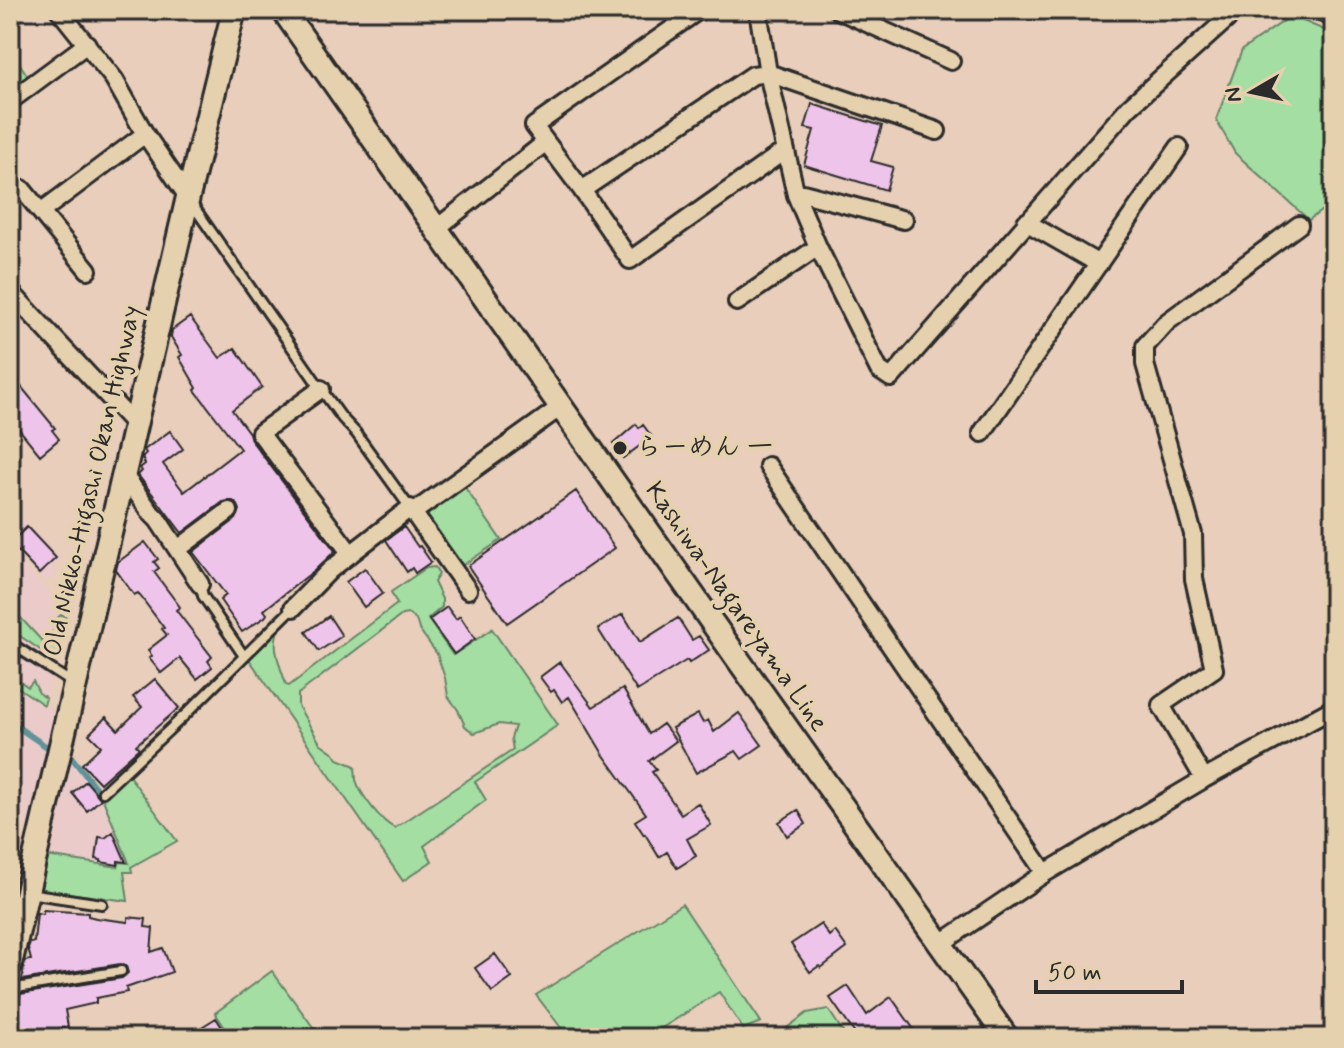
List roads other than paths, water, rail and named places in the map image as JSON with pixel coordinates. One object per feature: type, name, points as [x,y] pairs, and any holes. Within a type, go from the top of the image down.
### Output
[{"type":"main road","name":"Old Nikko-Higashi Okan Highway","points":[[10,965],[234,10]]},
{"type":"main road","name":"Kashiwa-Nagareyama Line","points":[[283,10],[1007,1038]]},
{"type":"street","points":[[59,10],[114,79],[145,134],[188,197]]},
{"type":"street","points":[[699,10],[534,126],[630,260],[777,156],[786,155]]},
{"type":"street","points":[[758,10],[768,73],[796,195],[818,247],[879,370],[891,378],[1129,107],[1237,10]]},
{"type":"street","points":[[838,10],[951,61]]},
{"type":"street","points":[[1316,10],[1334,18]]},
{"type":"street","points":[[10,101],[87,44]]},
{"type":"street","points":[[582,190],[753,75],[768,73],[937,131]]},
{"type":"street","points":[[42,211],[145,134]]},
{"type":"street","points":[[437,228],[546,142]]},
{"type":"street","points":[[982,433],[1179,147]]},
{"type":"street","points":[[22,189],[88,270]]},
{"type":"street","points":[[796,195],[803,193],[904,220]]},
{"type":"street","points":[[1026,222],[1099,264]]},
{"type":"street","points":[[1204,779],[1161,705],[1214,669],[1194,579],[1193,534],[1145,364],[1145,346],[1167,322],[1299,225]]},
{"type":"street","points":[[737,302],[818,247]]},
{"type":"street","points":[[10,291],[135,425]]},
{"type":"street","points":[[321,389],[260,433],[351,554]]},
{"type":"street","points":[[293,608],[330,570],[351,554],[562,406]]},
{"type":"street","points":[[768,466],[1045,873]]},
{"type":"street","points":[[124,475],[200,584]]},
{"type":"street","points":[[412,510],[468,590]]},
{"type":"street","points":[[178,549],[229,511]]},
{"type":"street","points":[[940,944],[1045,873],[1204,779],[1334,708]]},
{"type":"lane","points":[[188,197],[321,389],[412,510]]},
{"type":"lane","points":[[200,584],[203,596],[244,656]]},
{"type":"lane","points":[[103,792],[293,608]]},
{"type":"lane","points":[[10,640],[74,684]]},
{"type":"lane","points":[[27,893],[102,904]]},
{"type":"lane","points":[[10,989],[121,971]]},
{"type":"waterway","points":[[10,722],[47,747]]},
{"type":"waterway","points":[[69,754],[101,795]]},
{"type":"place","name":"らーめん 一","points":[[620,448]]}]
